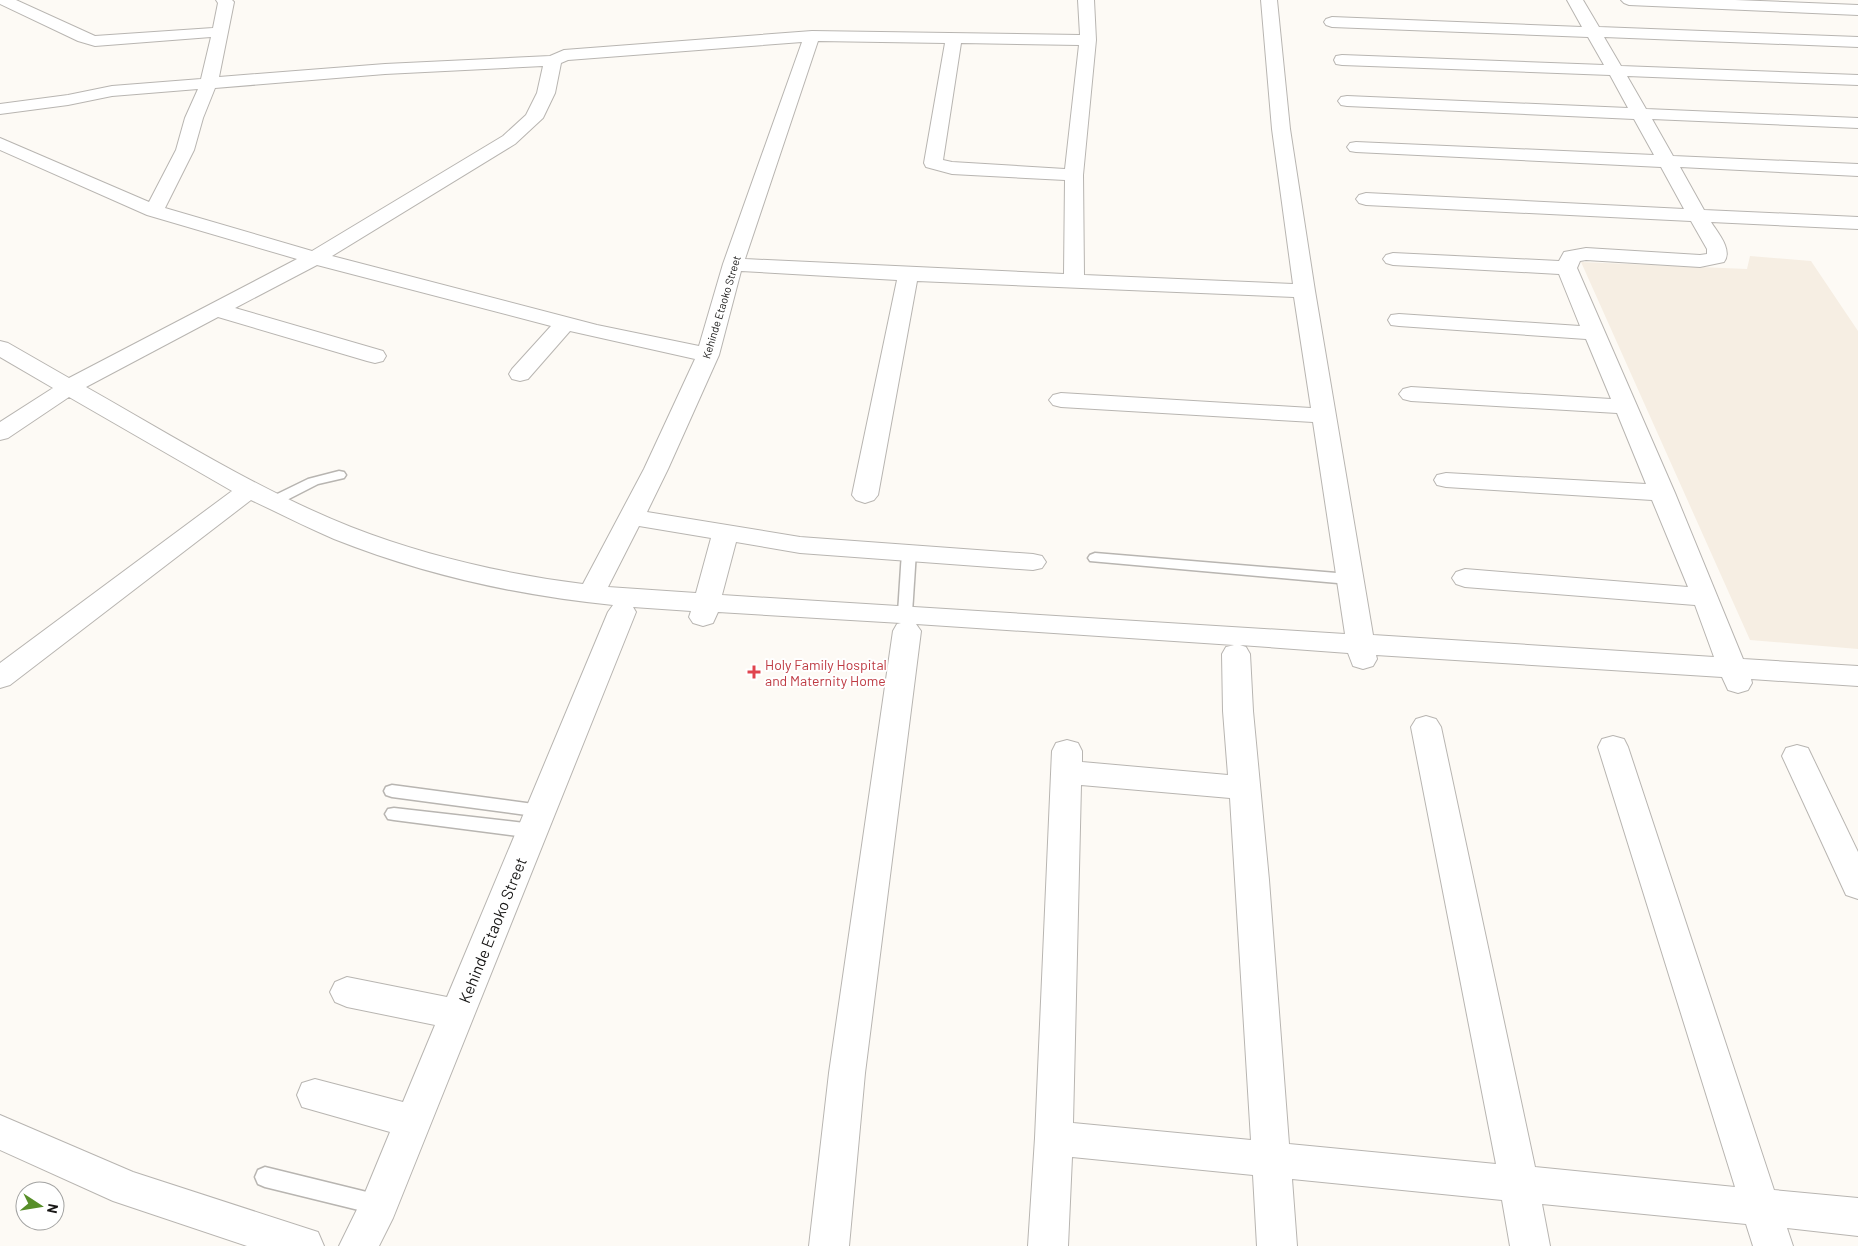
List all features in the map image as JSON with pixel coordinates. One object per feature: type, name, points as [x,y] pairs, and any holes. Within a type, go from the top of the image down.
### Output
[{"type":"street","points":[[4,0],[84,38],[95,41],[220,32]]},
{"type":"street","points":[[154,211],[185,150],[194,118],[209,83],[226,2],[224,0]]},
{"type":"street","points":[[1074,281],[1074,175],[1088,40],[1086,0]]},
{"type":"street","points":[[1269,0],[1281,129],[1348,579],[1361,652]]},
{"type":"street","points":[[1575,0],[1717,249],[1716,258],[1700,261],[1586,254],[1570,256],[1567,268],[1706,597],[1736,678]]},
{"type":"street","points":[[1632,0],[1782,4],[1858,10]]},
{"type":"street","points":[[1332,22],[1593,30],[1858,42]]},
{"type":"street","points":[[0,109],[68,100],[112,91],[385,70],[552,61],[564,55],[578,53],[812,36],[1088,40]]},
{"type":"street","name":"Kehinde Etaoko Street","points":[[591,595],[631,517],[708,355],[734,264],[812,36]]},
{"type":"street","points":[[954,37],[933,163],[952,168],[1074,175]]},
{"type":"street","points":[[1342,60],[1858,80]]},
{"type":"street","points":[[0,433],[60,392],[315,258],[509,140],[534,118],[546,93],[552,61]]},
{"type":"street","points":[[1347,101],[1858,122]]},
{"type":"street","points":[[0,143],[154,211],[315,258],[596,331],[708,355]]},
{"type":"street","points":[[1356,147],[1858,170]]},
{"type":"street","points":[[1366,199],[1858,223]]},
{"type":"street","points":[[1393,259],[1567,268]]},
{"type":"street","points":[[734,264],[908,274],[1304,291]]},
{"type":"street","points":[[865,495],[908,274]]},
{"type":"street","points":[[217,310],[375,356]]},
{"type":"street","points":[[1399,320],[1594,333]]},
{"type":"street","points":[[520,374],[566,322]]},
{"type":"street","points":[[0,348],[60,392],[327,543],[401,570],[464,588],[584,608],[622,612],[705,610]]},
{"type":"street","points":[[0,368],[60,392]]},
{"type":"street","points":[[1411,394],[1625,407]]},
{"type":"street","points":[[1061,400],[1324,416]]},
{"type":"street","points":[[1446,480],[1663,493]]},
{"type":"street","points":[[0,678],[242,495],[274,501],[344,533],[418,558],[485,576],[591,595],[705,610],[906,622],[1224,636],[1361,652],[1736,678],[1858,695]]},
{"type":"street","points":[[631,517],[800,545],[1033,562]]},
{"type":"street","points":[[705,610],[725,532]]},
{"type":"street","points":[[1465,578],[1706,597]]},
{"type":"street","name":"Kehinde Etaoko Street","points":[[359,1246],[379,1205],[622,612]]},
{"type":"street","points":[[906,622],[1236,654],[1361,652]]},
{"type":"street","points":[[829,1246],[847,1073],[906,622]]},
{"type":"street","points":[[1236,654],[1238,711],[1253,880],[1277,1246]]},
{"type":"street","points":[[1736,678],[1858,676]]},
{"type":"street","points":[[1426,726],[1530,1246]]},
{"type":"street","points":[[1613,747],[1773,1246]]},
{"type":"street","points":[[1797,756],[1858,886]]},
{"type":"street","points":[[1048,1246],[1054,1138],[1066,761],[1245,788]]},
{"type":"street","points":[[347,992],[458,1014]]},
{"type":"street","points":[[315,1095],[413,1121]]},
{"type":"street","points":[[0,1132],[127,1188],[304,1246]]},
{"type":"street","points":[[1054,1138],[1858,1217]]},
{"type":"lane","points":[[274,501],[302,484],[326,476],[339,475]]},
{"type":"lane","points":[[906,622],[908,552]]},
{"type":"lane","points":[[1095,558],[1348,579]]},
{"type":"lane","points":[[392,791],[537,821]]},
{"type":"lane","points":[[394,814],[537,821]]},
{"type":"lane","points":[[265,1177],[379,1205]]},
{"type":"shaded area","points":[[1750,256],[1811,261],[1858,331],[1858,649],[1750,640],[1581,262],[1747,269]]},
{"type":"place","name":"Holy Family Hospital and Maternity Home","points":[[754,672]]}]
